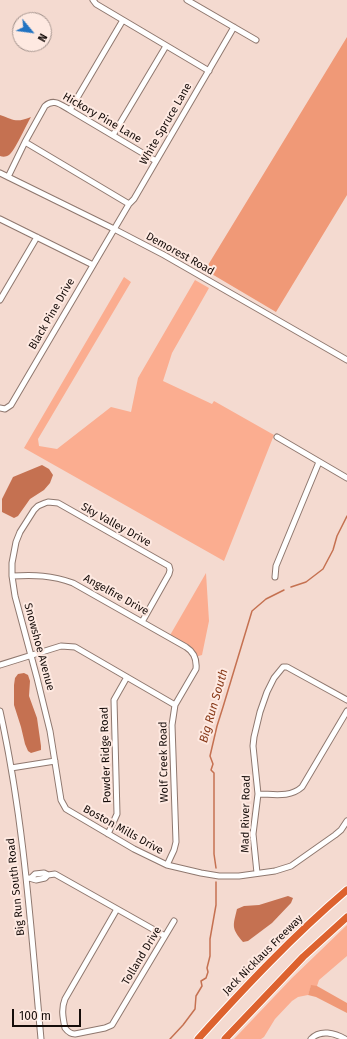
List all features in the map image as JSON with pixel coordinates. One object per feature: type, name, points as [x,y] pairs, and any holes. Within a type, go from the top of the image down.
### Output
[{"type":"highway","name":"Jack Nicklaus Freeway","points":[[198,1039],[265,967],[347,890]]},
{"type":"highway","points":[[225,1039],[303,957],[347,917]]},
{"type":"street","points":[[187,0],[256,40]]},
{"type":"street","points":[[94,2],[208,71]]},
{"type":"street","points":[[70,110],[123,20]]},
{"type":"street","name":"White Spruce Lane","points":[[114,229],[129,204],[134,199],[234,27]]},
{"type":"street","points":[[113,135],[166,46]]},
{"type":"street","name":"Hickory Pine Lane","points":[[8,177],[45,106],[49,103],[56,102],[156,161]]},
{"type":"street","points":[[25,142],[129,204]]},
{"type":"street","name":"Demorest Road","points":[[0,173],[114,229],[165,256],[347,360]]},
{"type":"street","points":[[0,219],[93,265]]},
{"type":"street","name":"Black Pine Drive","points":[[0,408],[7,409],[11,405],[114,229]]},
{"type":"street","points":[[0,300],[37,237]]},
{"type":"street","points":[[277,437],[347,478]]},
{"type":"street","points":[[276,577],[276,566],[319,462]]},
{"type":"street","name":"Sky Valley Drive","points":[[48,502],[58,503],[169,566],[170,570],[166,581],[142,622]]},
{"type":"street","name":"Snowshoe Avenue","points":[[48,502],[38,506],[34,510],[20,532],[13,555],[12,576],[15,596],[50,731],[61,800],[66,808]]},
{"type":"street","name":"Angelfire Drive","points":[[12,576],[40,575],[64,579],[190,650],[194,654],[196,662]]},
{"type":"street","points":[[0,665],[61,646],[75,647],[175,705]]},
{"type":"street","name":"Wolf Creek Road","points":[[167,865],[176,842],[172,725],[175,705],[196,669],[196,662]]},
{"type":"street","name":"Mad River Road","points":[[257,873],[253,834],[258,794],[253,746],[260,712],[274,678],[283,667],[287,667],[347,700]]},
{"type":"street","name":"Powder Ridge Road","points":[[108,834],[118,814],[114,700],[126,677]]},
{"type":"street","name":"Big Run South Road","points":[[0,711],[11,768],[28,878],[41,1039]]},
{"type":"street","points":[[258,794],[289,794],[302,787],[347,711]]},
{"type":"street","points":[[11,768],[55,761]]},
{"type":"street","name":"Boston Mills Drive","points":[[66,808],[134,849],[167,865],[219,876],[239,876],[275,871],[291,866],[335,835],[341,830],[347,821]]},
{"type":"street","points":[[28,878],[35,874],[55,874],[165,936]]},
{"type":"street","name":"Tolland Drive","points":[[117,909],[65,999],[62,1011],[66,1028],[70,1033],[75,1034],[105,1028],[112,1025],[174,920]]},
{"type":"street","points":[[312,1038],[328,1032],[345,1039]]},
{"type":"shaded area","points":[[347,37],[347,195],[276,312],[205,270]]},
{"type":"shaded area","points":[[0,115],[15,120],[22,120],[31,117],[11,153],[4,157],[0,156]]},
{"type":"shaded area","points":[[124,277],[131,282],[38,439],[39,446],[57,449],[111,407],[131,412],[138,378],[195,280],[209,288],[172,353],[163,381],[212,404],[214,401],[274,435],[224,561],[24,448]]},
{"type":"shaded area","points":[[42,465],[49,469],[53,475],[50,483],[44,490],[30,499],[18,516],[14,518],[2,512],[2,499],[13,477]]},
{"type":"shaded area","points":[[206,573],[209,621],[202,655],[195,657],[169,637]]},
{"type":"shaded area","points":[[24,673],[28,675],[30,681],[29,696],[37,718],[41,746],[41,750],[31,753],[28,751],[25,744],[14,705],[15,678],[18,674]]},
{"type":"shaded area","points":[[288,896],[293,898],[291,903],[272,923],[248,941],[243,942],[236,933],[234,927],[237,909],[244,906],[259,905]]},
{"type":"shaded area","points":[[347,925],[347,956],[319,980],[317,986],[311,986],[308,995],[298,997],[292,1001],[275,1019],[264,1037],[261,1039],[234,1039],[292,978]]},
{"type":"shaded area","points":[[311,985],[317,986],[347,1003],[347,1013],[316,997],[308,995]]},
{"type":"waterway","name":"Big Run South","points":[[291,587],[306,582],[323,569],[333,550],[337,536],[347,516]]},
{"type":"waterway","name":"Big Run South","points":[[216,868],[214,854],[214,773],[211,770],[213,764],[210,756],[217,726],[252,611],[266,599],[284,590]]},
{"type":"waterway","name":"Big Run South","points":[[170,1039],[195,1009],[196,996],[202,986],[201,981],[206,978],[208,972],[207,968],[210,956],[210,939],[216,905],[216,882]]}]
